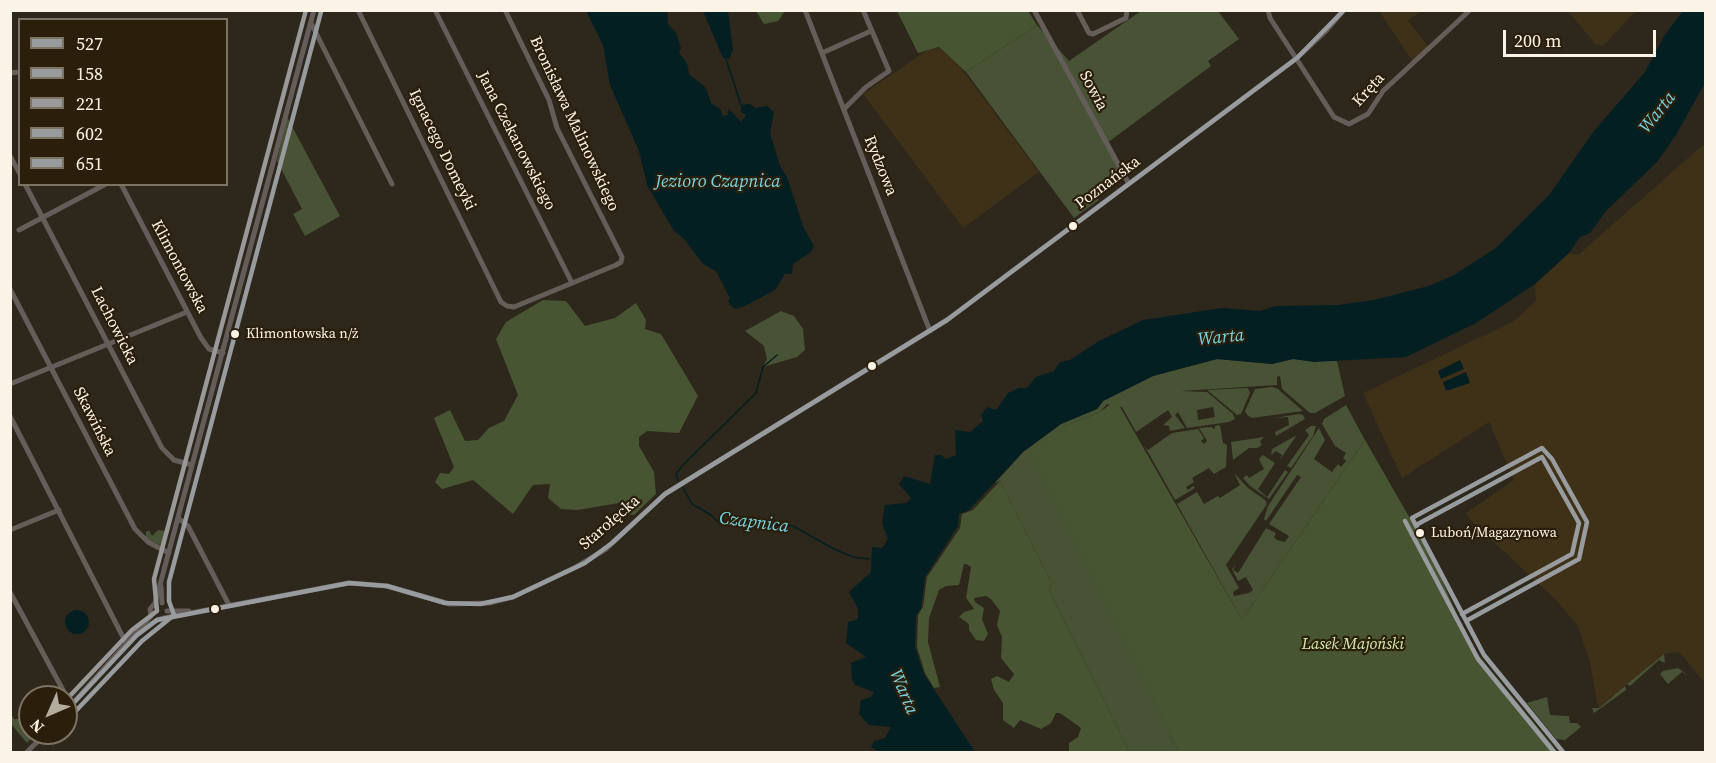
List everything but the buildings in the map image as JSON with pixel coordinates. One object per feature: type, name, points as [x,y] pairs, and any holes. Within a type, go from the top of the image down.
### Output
[{"type":"street","points":[[159,603],[161,581],[314,10]]},
{"type":"street","name":"Ignacego Domeyki","points":[[358,10],[501,302]]},
{"type":"street","name":"Jana Czekanowskiego","points":[[435,10],[572,283]]},
{"type":"street","name":"Bronisława Malinowskiego","points":[[501,302],[514,307],[616,265],[621,262],[622,257],[557,128],[549,100],[505,10]]},
{"type":"street","name":"Rydzowa","points":[[805,10],[825,51],[844,109],[933,330]]},
{"type":"street","points":[[844,109],[866,87],[889,71],[862,10]]},
{"type":"street","name":"Sowia","points":[[1034,10],[1129,184]]},
{"type":"street","points":[[1077,10],[1089,33],[1093,34],[1126,18],[1127,10]]},
{"type":"street","points":[[1268,10],[1270,18],[1297,58]]},
{"type":"street","name":"Poznańska","points":[[933,330],[1297,58],[1344,10]]},
{"type":"street","name":"Kręta","points":[[1297,58],[1334,117],[1342,123],[1352,123],[1368,114],[1383,91],[1470,10]]},
{"type":"street","points":[[311,24],[392,184]]},
{"type":"street","points":[[825,51],[871,31]]},
{"type":"street","points":[[10,156],[18,170]]},
{"type":"street","name":"Lachowicka","points":[[26,186],[166,454],[174,460],[192,465]]},
{"type":"street","points":[[19,230],[102,186]]},
{"type":"street","name":"Klimontowska","points":[[122,186],[206,346],[223,353]]},
{"type":"street","name":"Skawińska","points":[[10,289],[135,529],[148,542],[169,553]]},
{"type":"street","points":[[10,384],[187,312]]},
{"type":"street","name":"Starołęcka","points":[[154,618],[349,583],[392,588],[458,604],[480,604],[513,597],[590,560],[665,494],[933,330]]},
{"type":"street","points":[[10,416],[114,623],[128,645]]},
{"type":"street","points":[[10,530],[59,510]]},
{"type":"street","points":[[178,518],[189,526],[229,605]]},
{"type":"street","points":[[10,592],[60,685]]},
{"type":"street","points":[[159,603],[167,611],[164,618]]},
{"type":"street","points":[[78,698],[154,618],[150,609],[159,603]]},
{"type":"street","name":"Starołęcka","points":[[167,611],[194,611]]},
{"type":"shaded area","points":[[1379,11],[1421,11],[1408,21],[1429,47],[1413,62]]},
{"type":"shaded area","points":[[1568,11],[1636,11],[1603,46],[1595,44]]},
{"type":"shaded area","points":[[939,48],[960,67],[1039,172],[963,228],[863,94],[926,51]]},
{"type":"shaded area","points":[[1704,144],[1705,683],[1679,652],[1664,654],[1598,708],[1590,662],[1577,625],[1555,599],[1473,523],[1466,513],[1514,480],[1489,422],[1402,478],[1363,393],[1514,321],[1536,301],[1535,284],[1569,253],[1578,255]]},
{"type":"green space","points":[[756,11],[785,11],[778,21],[764,24]]},
{"type":"green space","points":[[897,11],[1028,11],[1037,25],[966,72],[939,47],[918,53]]},
{"type":"green space","points":[[1141,11],[1218,11],[1239,39],[1208,61],[1211,66],[1107,143],[1123,171],[1093,192],[1099,200],[1074,218],[966,72],[1037,25],[1069,61]]},
{"type":"green space","points":[[287,117],[340,216],[305,236],[293,214],[302,209],[277,161]]},
{"type":"green space","points":[[543,300],[566,301],[585,326],[615,318],[636,303],[646,320],[645,329],[661,334],[698,396],[679,433],[647,431],[639,437],[639,446],[654,472],[656,494],[634,515],[626,514],[619,503],[578,510],[561,509],[548,498],[550,484],[533,485],[513,514],[473,480],[442,489],[435,482],[440,473],[449,474],[454,467],[434,418],[450,410],[465,441],[478,440],[489,428],[504,421],[518,395],[496,339],[506,322]]},
{"type":"green space","points":[[781,311],[794,316],[803,329],[805,350],[797,357],[763,367],[767,359],[764,346],[745,331]]},
{"type":"green space","points":[[1217,359],[1272,364],[1293,359],[1337,361],[1345,396],[1315,413],[1310,413],[1282,389],[1280,376],[1277,377],[1277,385],[1181,391],[1207,392],[1233,414],[1235,419],[1229,422],[1187,428],[1178,412],[1175,415],[1185,428],[1170,431],[1169,426],[1163,425],[1172,417],[1168,410],[1136,432],[1122,407],[1107,404],[1100,412],[1063,427],[1098,585],[1179,752],[1129,752],[1049,590],[1052,584],[1000,481],[995,483],[1023,452],[1061,424],[1097,409],[1103,401],[1153,376]],"holes":[[[1213,407],[1215,417],[1198,420],[1197,410]]]},
{"type":"green space","points":[[1272,387],[1278,389],[1303,411],[1252,418],[1247,415],[1245,411],[1255,389]]},
{"type":"green space","points":[[1248,388],[1250,393],[1241,414],[1237,415],[1207,390]]},
{"type":"green space","name":"Lasek Majoński","points":[[1116,400],[1242,620],[1365,440],[1431,555],[1470,645],[1558,752],[1179,752],[1030,452],[1063,427],[1100,412]]},
{"type":"green space","points":[[1346,405],[1365,440],[1242,620],[1177,504],[1197,492],[1204,504],[1218,496],[1220,498],[1240,485],[1234,473],[1248,488],[1265,500],[1267,504],[1226,565],[1239,588],[1233,592],[1234,596],[1249,593],[1253,590],[1246,577],[1238,581],[1232,569],[1236,565],[1233,570],[1238,573],[1266,528],[1276,533],[1274,537],[1277,540],[1285,542],[1289,536],[1269,524],[1301,477],[1297,475],[1266,521],[1264,519],[1268,506],[1319,428],[1325,440],[1314,459],[1332,472],[1338,464],[1341,467],[1346,461],[1343,458],[1346,453],[1335,446],[1322,424],[1324,419]]},
{"type":"green space","points":[[1299,414],[1305,419],[1276,436],[1275,432],[1289,425],[1288,417],[1274,418]]},
{"type":"green space","points":[[1220,425],[1223,443],[1227,445],[1226,467],[1214,474],[1209,468],[1192,478],[1194,482],[1186,487],[1188,490],[1193,486],[1195,488],[1175,500],[1144,445],[1148,450],[1172,433],[1198,429],[1204,438],[1201,441],[1204,444],[1207,441],[1199,428],[1215,429],[1215,426]]},
{"type":"green space","points":[[1316,426],[1313,436],[1291,468],[1287,466],[1309,435],[1305,430]]},
{"type":"green space","points":[[1297,435],[1279,461],[1282,455],[1276,451],[1271,455],[1272,449]]},
{"type":"green space","points":[[1264,437],[1260,441],[1262,445],[1249,448],[1233,460],[1231,442]]},
{"type":"green space","points":[[1263,455],[1275,463],[1258,489],[1267,497],[1285,470],[1288,472],[1269,499],[1250,486],[1243,478],[1247,475],[1249,478],[1264,469],[1259,459]]},
{"type":"green space","points":[[1000,481],[1052,584],[1049,590],[1129,752],[1069,752],[1069,743],[1078,737],[1081,728],[1060,713],[1056,713],[1051,723],[1041,729],[1020,720],[1014,728],[1003,720],[1003,703],[994,690],[991,679],[997,676],[1009,682],[1014,674],[1001,658],[1002,637],[997,625],[1000,611],[986,596],[974,598],[975,602],[984,608],[982,619],[988,634],[984,641],[976,640],[969,630],[969,624],[959,617],[964,612],[974,609],[966,598],[971,567],[966,564],[964,564],[959,585],[946,586],[939,590],[929,618],[928,642],[940,687],[934,688],[925,673],[917,647],[918,615],[923,607],[927,577],[960,528],[962,514],[973,510]]},
{"type":"green space","points":[[149,530],[152,536],[158,530],[165,531],[163,546],[146,539],[146,532]]},
{"type":"green space","points":[[1664,654],[1665,663],[1659,660],[1630,686],[1627,684]]},
{"type":"green space","points":[[1678,668],[1689,676],[1682,672],[1668,684],[1660,674],[1663,671]]},
{"type":"green space","points":[[1625,686],[1626,690],[1594,713],[1592,708],[1599,708]]},
{"type":"green space","points":[[1547,697],[1550,715],[1569,716],[1570,723],[1577,723],[1581,727],[1565,740],[1556,739],[1527,703]]},
{"type":"green space","points":[[11,714],[14,719],[18,719],[18,732],[11,724]]},
{"type":"water","name":"Jezioro Czapnica","points":[[586,11],[667,11],[668,24],[676,33],[681,48],[679,53],[687,63],[689,74],[706,88],[711,103],[720,109],[723,116],[728,115],[729,109],[741,122],[746,115],[741,112],[741,105],[750,104],[755,108],[767,106],[774,112],[770,133],[803,226],[814,246],[811,252],[793,264],[792,274],[785,274],[775,290],[736,309],[728,301],[730,298],[716,271],[703,264],[684,239],[674,231],[647,185],[639,151],[610,85],[603,45]]},
{"type":"water","points":[[703,11],[728,11],[733,50],[729,59],[723,58]]},
{"type":"water","name":"Warta","points":[[1683,11],[1705,11],[1705,83],[1676,135],[1657,162],[1606,211],[1590,233],[1580,237],[1569,253],[1535,284],[1476,323],[1406,357],[1314,362],[1293,359],[1272,364],[1217,359],[1153,376],[1103,401],[1097,409],[1061,424],[1023,452],[969,510],[959,514],[958,526],[925,577],[921,608],[916,616],[915,647],[924,674],[975,752],[879,752],[871,747],[874,741],[885,738],[891,727],[869,725],[859,714],[861,700],[871,697],[874,692],[855,685],[852,679],[851,663],[866,657],[846,643],[848,622],[858,619],[858,609],[849,592],[871,572],[872,547],[882,548],[888,539],[882,523],[885,505],[906,503],[911,498],[899,484],[904,476],[930,484],[935,455],[941,455],[946,459],[956,455],[955,430],[970,432],[983,421],[981,415],[987,407],[996,410],[1008,393],[1019,388],[1027,388],[1036,377],[1054,371],[1060,362],[1070,360],[1099,341],[1143,320],[1222,308],[1260,311],[1276,306],[1338,305],[1374,300],[1429,286],[1454,275],[1496,248],[1549,195],[1594,131],[1645,72],[1664,36]]},
{"type":"water","points":[[1460,360],[1464,369],[1441,379],[1438,371]]},
{"type":"water","points":[[1466,372],[1470,383],[1446,391],[1443,382]]},
{"type":"water","points":[[77,610],[82,611],[88,617],[88,627],[82,633],[77,634],[72,633],[66,627],[65,622],[66,617],[72,611]]},
{"type":"waterway","points":[[726,59],[741,105]]},
{"type":"waterway","name":"Czapnica","points":[[678,480],[676,474],[683,465],[756,393],[763,367],[777,355]]},
{"type":"waterway","name":"Czapnica","points":[[683,488],[692,504],[711,515],[719,523],[793,526],[834,549],[853,557],[869,559]]},
{"type":"transit line","name":"221","points":[[78,687],[132,630],[157,611],[154,579],[306,10]]},
{"type":"transit line","name":"527","points":[[78,698],[137,635],[157,620],[349,583],[387,586],[445,603],[480,604],[513,597],[585,563],[612,543],[665,494],[947,320],[1297,58],[1344,10]]},
{"type":"transit line","name":"158","points":[[78,709],[142,641],[174,615],[169,601],[169,582],[321,12]]},
{"type":"transit line","name":"602","points":[[1412,518],[1542,448],[1552,459],[1587,522],[1579,559],[1466,621]]},
{"type":"transit line","name":"651","points":[[1416,525],[1542,457],[1579,523],[1572,554],[1462,614]]},
{"type":"transit line","name":"602","points":[[1412,518],[1484,655],[1563,752]]},
{"type":"transit line","name":"651","points":[[1405,521],[1478,659],[1554,752]]},
{"type":"place","name":"Klimontowska n/ż","points":[[235,334]]},
{"type":"place","name":"Luboń/Magazynowa","points":[[1420,533]]}]
